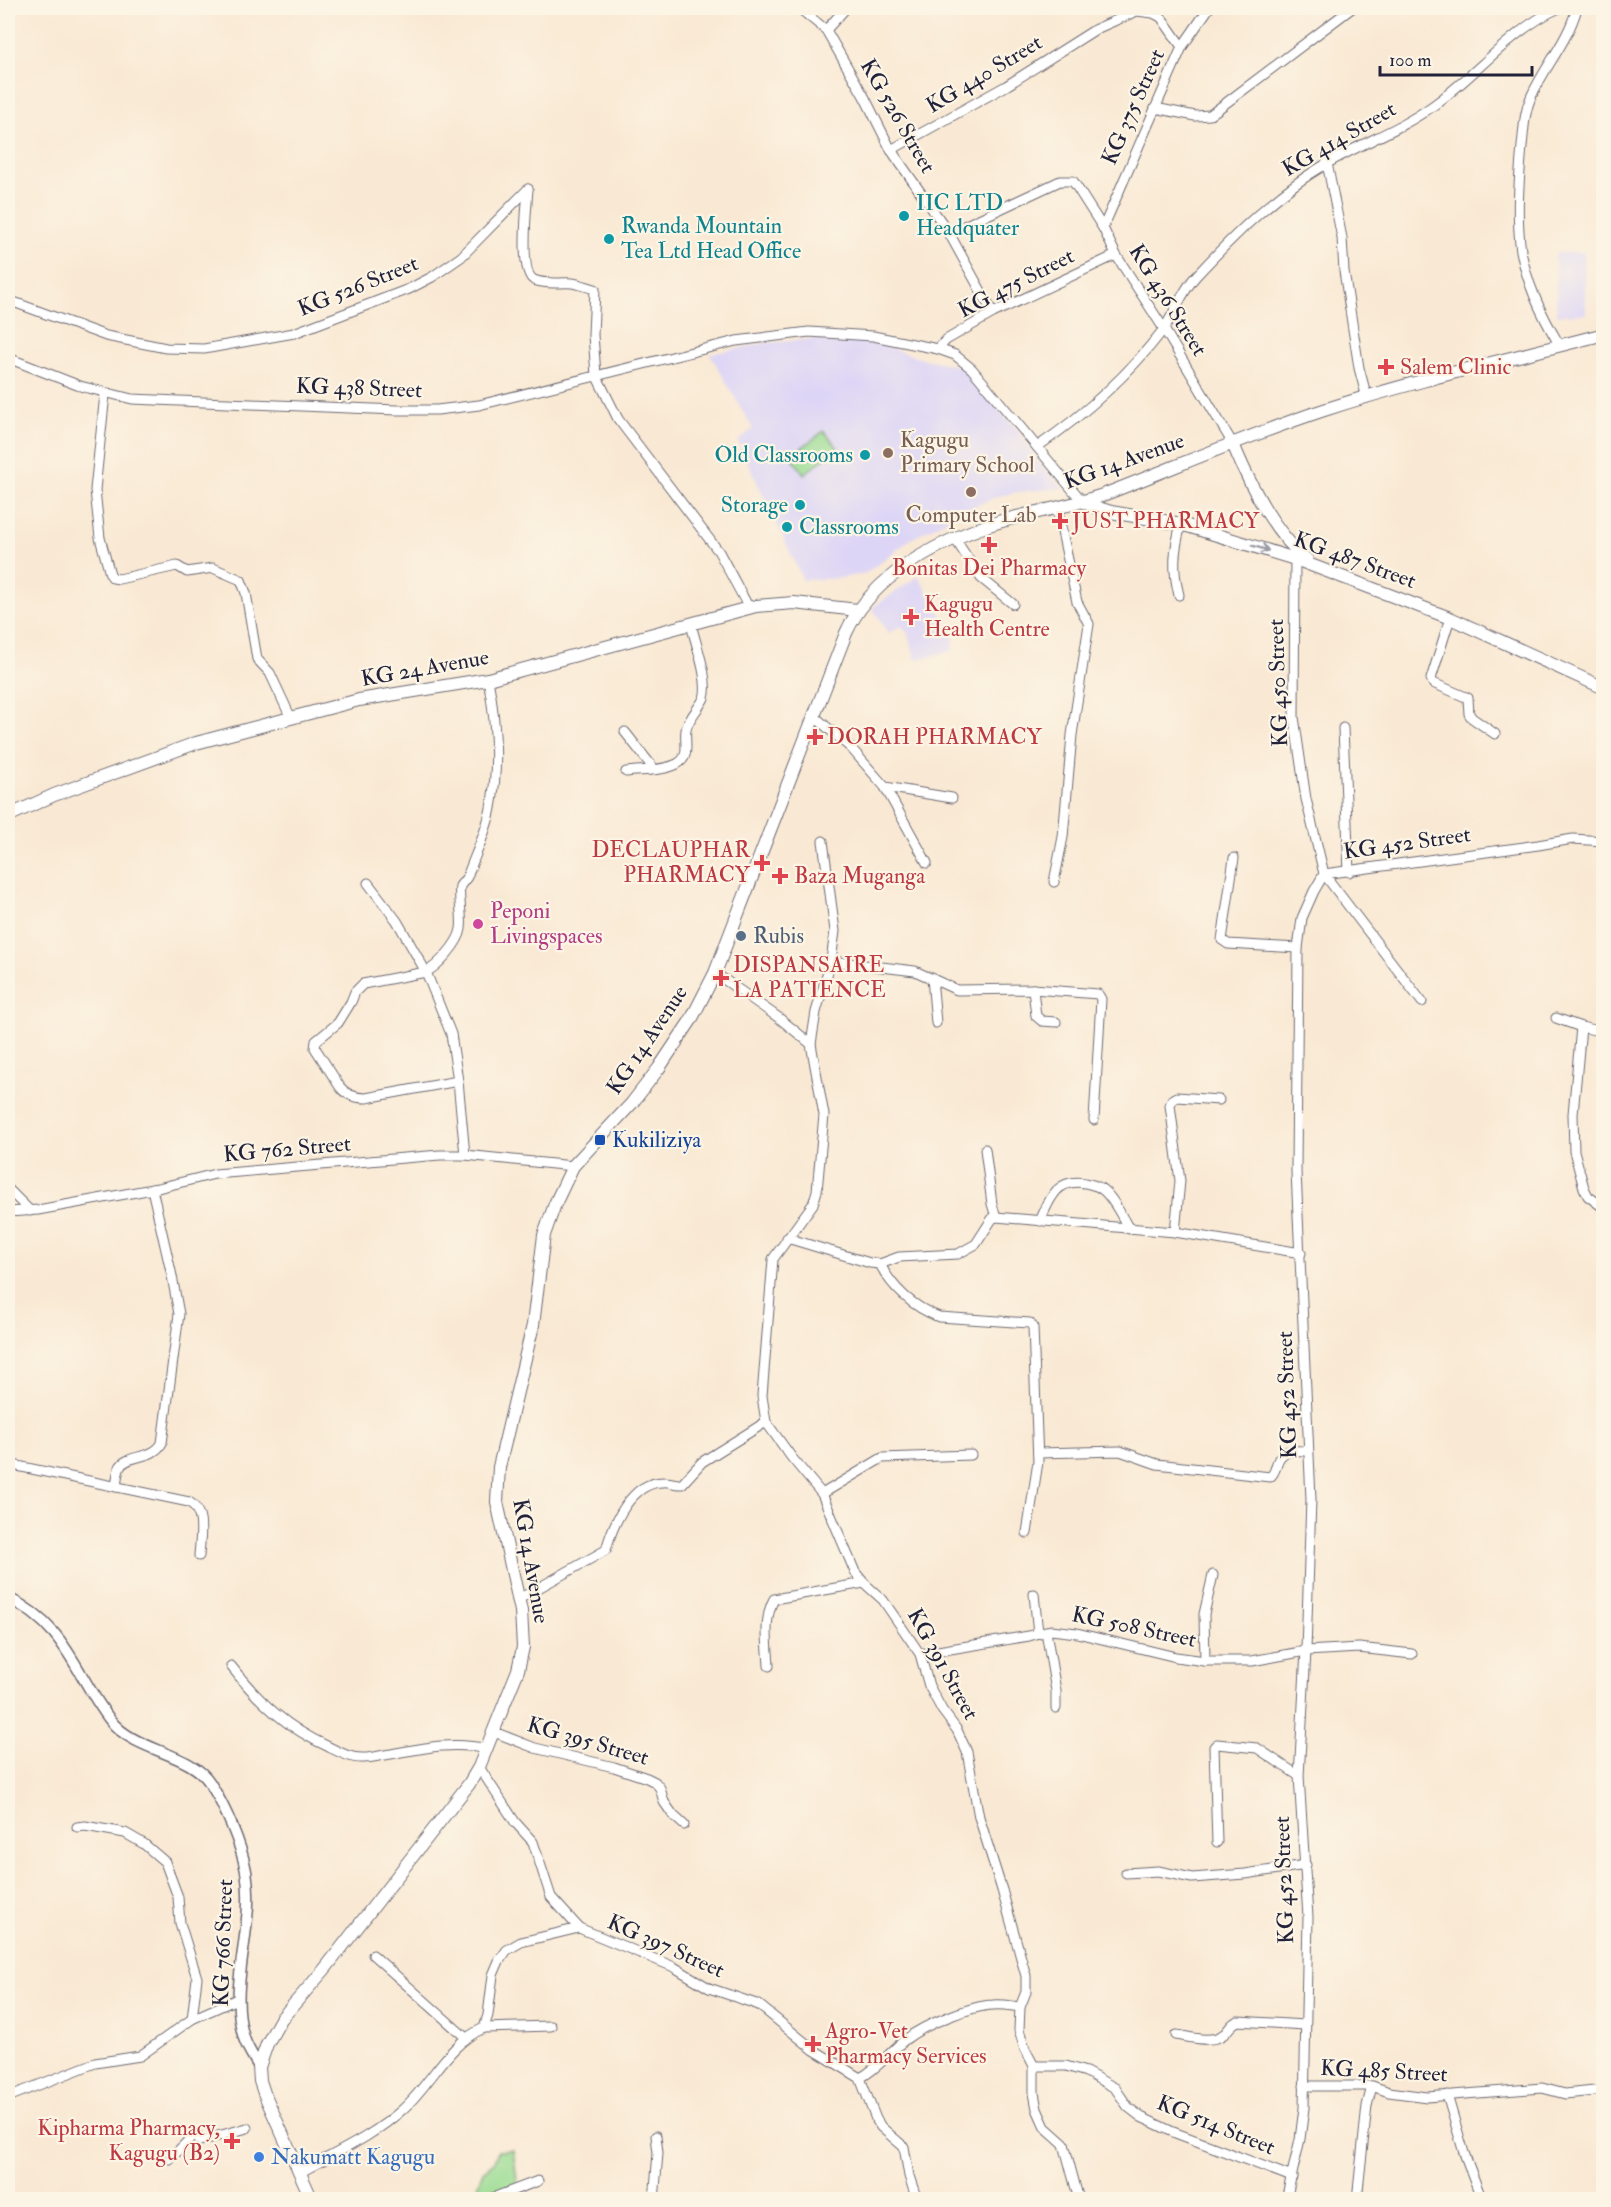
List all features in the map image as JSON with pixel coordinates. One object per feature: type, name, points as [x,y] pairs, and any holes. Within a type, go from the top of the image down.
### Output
[{"type":"main road","name":"KG 14 Avenue","points":[[259,2067],[267,2044],[281,2019],[338,1952],[456,1801],[479,1767],[494,1732],[521,1659],[523,1631],[497,1502],[499,1467],[533,1324],[544,1235],[555,1204],[573,1166],[632,1103],[658,1068],[691,1020],[715,973],[846,633],[858,610],[879,586],[901,568],[955,539],[986,526],[1107,493],[1325,410],[1559,344],[1604,334]]},
{"type":"main road","points":[[1233,444],[1248,481],[1293,548],[1314,567]]},
{"type":"main road","name":"KG 487 Street","points":[[1082,501],[1111,512],[1181,524],[1295,559],[1450,618],[1600,683]]},
{"type":"main road","name":"KG 24 Avenue","points":[[8,816],[54,795],[196,743],[359,700],[488,679],[749,608],[782,602],[858,610]]},
{"type":"main road","points":[[259,2067],[264,2093],[312,2199]]},
{"type":"street","name":"KG 526 Street","points":[[799,8],[826,30],[865,98],[891,150],[949,232],[993,313]]},
{"type":"street","points":[[826,30],[846,8]]},
{"type":"street","name":"KG 375 Street","points":[[1103,228],[1182,47],[1209,8]]},
{"type":"street","points":[[1155,108],[1195,116],[1210,115],[1352,8]]},
{"type":"street","name":"KG 414 Street","points":[[1037,447],[1084,413],[1112,389],[1164,329],[1193,278],[1268,204],[1327,163],[1395,129],[1434,105],[1514,38],[1559,8]]},
{"type":"street","points":[[1559,344],[1535,297],[1521,252],[1518,200],[1523,125],[1530,99],[1570,30],[1577,8]]},
{"type":"street","name":"KG 440 Street","points":[[891,150],[1006,86],[1096,29],[1137,9],[1161,17],[1182,47]]},
{"type":"street","points":[[1327,163],[1342,238],[1350,315],[1366,398]]},
{"type":"street","name":"KG 436 Street","points":[[949,232],[1060,181],[1073,181],[1233,444]]},
{"type":"street","name":"KG 526 Street","points":[[8,300],[106,336],[166,348],[204,349],[294,333],[409,289],[432,277],[461,257],[528,189],[525,252],[528,276],[541,282],[575,283],[595,289],[593,335],[596,375]]},
{"type":"street","name":"KG 475 Street","points":[[938,349],[946,340],[993,313],[1116,255]]},
{"type":"street","name":"KG 438 Street","points":[[8,358],[105,394],[132,399],[437,410],[479,405],[708,347],[758,337],[809,332],[873,336],[938,349],[955,355],[972,369],[1082,501]]},
{"type":"street","points":[[596,375],[618,419],[719,552],[749,608]]},
{"type":"street","points":[[105,394],[95,490],[100,538],[112,578],[119,579],[177,566],[187,572],[213,568],[241,580],[246,593],[257,659],[270,673],[291,718]]},
{"type":"street","points":[[1054,882],[1063,837],[1072,735],[1089,624],[1077,602],[1057,508]]},
{"type":"street","points":[[1179,595],[1174,575],[1174,552],[1181,524]]},
{"type":"street","points":[[955,539],[981,578],[1013,604]]},
{"type":"street","name":"KG 450 Street","points":[[1295,559],[1294,717],[1306,799],[1324,874]]},
{"type":"street","points":[[1450,618],[1431,679],[1433,683],[1468,698],[1469,714],[1472,718],[1495,734]]},
{"type":"street","points":[[626,772],[678,764],[684,758],[687,748],[688,723],[705,695],[702,669],[691,624]]},
{"type":"street","points":[[458,1081],[359,1098],[345,1093],[315,1048],[316,1041],[338,1023],[355,992],[363,984],[426,972],[434,968],[445,956],[461,930],[459,886],[467,877],[492,806],[496,755],[494,715],[488,679]]},
{"type":"street","points":[[814,716],[851,748],[885,787],[927,863]]},
{"type":"street","points":[[1343,728],[1349,872]]},
{"type":"street","points":[[625,732],[654,769]]},
{"type":"street","points":[[885,787],[952,798]]},
{"type":"street","name":"KG 452 Street","points":[[1286,2199],[1300,2139],[1304,2086],[1308,1917],[1299,1776],[1311,1499],[1296,1171],[1298,948],[1302,918],[1324,874],[1563,840],[1604,841]]},
{"type":"street","name":"KG 391 Street","points":[[823,841],[835,931],[831,961],[816,1012],[811,1044],[824,1115],[817,1191],[813,1204],[773,1259],[762,1396],[766,1422],[822,1494],[855,1572],[883,1600],[920,1654],[929,1686],[942,1710],[957,1730],[967,1752],[979,1817],[1026,1976],[1026,1992],[1020,2007],[1019,2030],[1024,2049],[1034,2066],[1034,2093],[1037,2109],[1045,2127],[1064,2144],[1079,2199]]},
{"type":"street","points":[[1234,858],[1222,940],[1228,944],[1298,948]]},
{"type":"street","points":[[1324,874],[1422,1002]]},
{"type":"street","points":[[368,883],[397,921],[426,972],[451,1035],[465,1155]]},
{"type":"street","points":[[831,961],[915,971],[957,990],[1033,989],[1098,994],[1101,999],[1094,1120]]},
{"type":"street","points":[[715,973],[779,1018],[811,1044]]},
{"type":"street","points":[[932,978],[936,1023]]},
{"type":"street","points":[[1033,989],[1036,1016],[1042,1021],[1056,1022]]},
{"type":"street","points":[[1556,1018],[1604,1032]]},
{"type":"street","points":[[1581,1027],[1573,1114],[1574,1150],[1588,1196],[1604,1208]]},
{"type":"street","points":[[1175,1232],[1180,1181],[1170,1105],[1177,1097],[1219,1100]]},
{"type":"street","points":[[985,1149],[992,1204],[996,1217]]},
{"type":"street","name":"KG 762 Street","points":[[8,1212],[30,1211],[152,1189],[215,1174],[441,1155],[465,1155],[573,1166]]},
{"type":"street","points":[[1040,1221],[1050,1200],[1065,1184],[1073,1181],[1096,1185],[1105,1191],[1129,1228]]},
{"type":"street","points":[[8,1189],[30,1211]]},
{"type":"street","points":[[116,1487],[119,1469],[123,1463],[153,1453],[162,1443],[178,1324],[177,1301],[152,1189]]},
{"type":"street","points":[[787,1238],[880,1264],[899,1257],[958,1254],[976,1244],[992,1219],[996,1217],[1175,1232],[1301,1253]]},
{"type":"street","points":[[880,1264],[894,1287],[927,1312],[939,1317],[1032,1324],[1038,1453],[1027,1533]]},
{"type":"street","points":[[517,1600],[606,1550],[612,1531],[633,1495],[644,1487],[663,1482],[682,1484],[702,1462],[766,1422]]},
{"type":"street","points":[[1038,1453],[1120,1451],[1157,1464],[1270,1477],[1274,1474],[1279,1456],[1284,1452],[1308,1451]]},
{"type":"street","points":[[822,1494],[882,1458],[971,1455]]},
{"type":"street","points":[[8,1464],[189,1502],[196,1506],[200,1514],[199,1556]]},
{"type":"street","points":[[1205,1661],[1204,1614],[1214,1575]]},
{"type":"street","points":[[769,1666],[766,1634],[774,1599],[864,1583]]},
{"type":"street","points":[[1034,1594],[1056,1691],[1056,1708]]},
{"type":"street","name":"KG 766 Street","points":[[8,1598],[35,1613],[65,1645],[97,1700],[117,1728],[138,1742],[195,1767],[209,1780],[229,1823],[246,1871],[247,1918],[237,1999],[244,2041],[259,2067]]},
{"type":"street","name":"KG 508 Street","points":[[920,1654],[1042,1632],[1077,1633],[1205,1661],[1252,1661],[1306,1651],[1359,1648],[1412,1654]]},
{"type":"street","points":[[231,1666],[276,1716],[308,1738],[344,1754],[363,1759],[450,1744],[468,1744],[487,1749]]},
{"type":"street","name":"KG 395 Street","points":[[494,1732],[535,1748],[614,1767],[647,1778],[660,1788],[664,1802],[684,1825]]},
{"type":"street","points":[[1217,1842],[1214,1747],[1217,1744],[1257,1748],[1299,1776]]},
{"type":"street","points":[[479,1767],[515,1822],[533,1842],[551,1898],[579,1928]]},
{"type":"street","points":[[76,1827],[125,1833],[144,1844],[165,1862],[178,1897],[180,1923],[197,1978],[192,2019]]},
{"type":"street","points":[[1126,1873],[1158,1871],[1192,1878],[1245,1874],[1306,1865]]},
{"type":"street","name":"KG 397 Street","points":[[484,2028],[493,1975],[507,1950],[521,1942],[579,1928],[674,1967],[709,1988],[759,2005],[814,2050],[860,2078]]},
{"type":"street","points":[[373,1955],[465,2037]]},
{"type":"street","points":[[8,2097],[95,2063],[140,2056],[192,2019],[237,1999]]},
{"type":"street","points":[[917,2199],[909,2176],[904,2147],[881,2127],[860,2078],[875,2069],[907,2038],[928,2025],[994,2004],[1020,2007]]},
{"type":"street","points":[[1176,2035],[1216,2038],[1238,2021],[1305,2025]]},
{"type":"street","points":[[301,2172],[363,2138],[404,2108],[465,2037],[484,2028],[551,2026]]},
{"type":"street","name":"KG 514 Street","points":[[1034,2066],[1066,2066],[1086,2072],[1115,2088],[1128,2107],[1141,2116],[1173,2132],[1292,2177]]},
{"type":"street","name":"KG 485 Street","points":[[1304,2086],[1371,2086],[1427,2097],[1542,2088],[1565,2094],[1604,2090]]},
{"type":"street","points":[[1357,2199],[1371,2086]]},
{"type":"street","points":[[1447,2095],[1464,2153],[1482,2199]]},
{"type":"street","points":[[170,2159],[196,2133],[200,2141],[247,2128]]},
{"type":"street","points":[[654,2199],[658,2153],[656,2136]]},
{"type":"street","points":[[487,2199],[538,2181]]},
{"type":"shaded area","points":[[1584,252],[1586,314],[1557,315],[1555,253]]},
{"type":"shaded area","name":"Kagugu Primary School","points":[[813,339],[868,340],[919,358],[959,366],[970,375],[1017,429],[1038,461],[1063,488],[1017,492],[996,497],[961,512],[911,539],[866,573],[842,578],[803,580],[738,441],[753,429],[710,354],[766,343]]},
{"type":"shaded area","name":"Kagugu Health Centre","points":[[918,576],[954,636],[953,650],[916,660],[907,632],[901,626],[889,633],[872,608]]},
{"type":"green space","points":[[824,431],[838,448],[804,474],[791,456]]},
{"type":"green space","points":[[513,2150],[518,2187],[492,2199],[472,2200],[483,2171],[494,2162],[498,2151]]},
{"type":"place","name":"IIC LTD Headquater","points":[[904,216]]},
{"type":"place","name":"Rwanda Mountain Tea Ltd Head Office","points":[[609,239]]},
{"type":"place","name":"Salem Clinic","points":[[1386,367]]},
{"type":"place","name":"Kagugu Primary School","points":[[888,453]]},
{"type":"place","name":"Old Classrooms","points":[[865,455]]},
{"type":"place","name":"Computer Lab","points":[[971,492]]},
{"type":"place","name":"Storage","points":[[800,505]]},
{"type":"place","name":"JUST PHARMACY","points":[[1060,521]]},
{"type":"place","name":"Classrooms","points":[[787,527]]},
{"type":"place","name":"Bonitas Dei Pharmacy","points":[[989,545]]},
{"type":"place","name":"Kagugu Health Centre","points":[[911,617]]},
{"type":"place","name":"DORAH PHARMACY","points":[[815,737]]},
{"type":"place","name":"DECLAUPHAR PHARMACY","points":[[762,863]]},
{"type":"place","name":"Baza Muganga","points":[[780,876]]},
{"type":"place","name":"Peponi Livingspaces","points":[[478,924]]},
{"type":"place","name":"Rubis","points":[[741,936]]},
{"type":"place","name":"DISPANSAIRE LA PATIENCE","points":[[721,978]]},
{"type":"place","name":"Kukiliziya","points":[[600,1140]]},
{"type":"place","name":"Agro-Vet Pharmacy Services","points":[[813,2044]]},
{"type":"place","name":"Kipharma Pharmacy, Kagugu (B2)","points":[[232,2141]]},
{"type":"place","name":"Nakumatt Kagugu","points":[[259,2157]]}]
